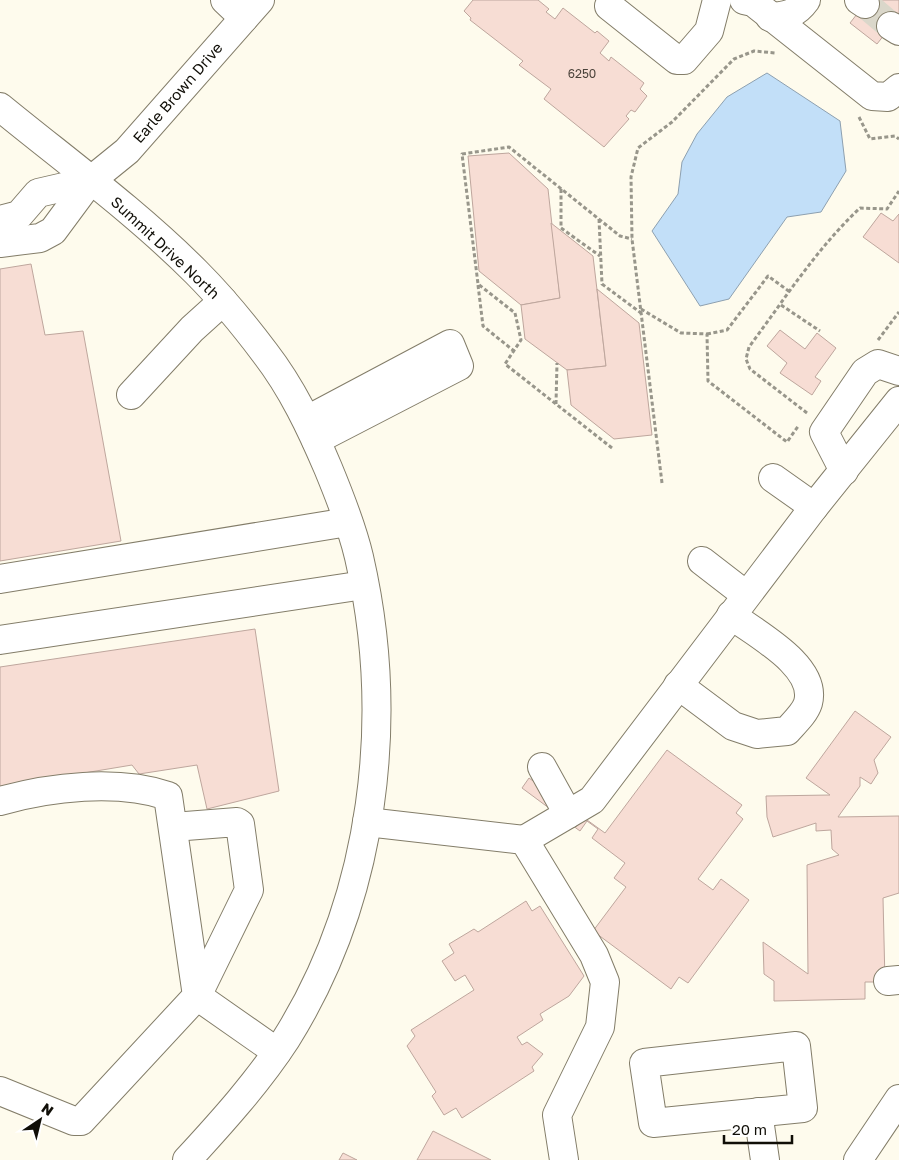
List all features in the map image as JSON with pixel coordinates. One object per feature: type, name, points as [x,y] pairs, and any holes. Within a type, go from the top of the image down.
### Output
[{"type":"street","points":[[609,6],[677,60],[684,60],[709,31],[717,0]]},
{"type":"street","points":[[744,0],[753,2],[770,16],[794,50],[872,96],[888,97],[899,88]]},
{"type":"street","name":"Earle Brown Drive","points":[[90,181],[127,151],[243,6]]},
{"type":"street","points":[[770,16],[786,16],[801,6]]},
{"type":"street","points":[[794,50],[801,6]]},
{"type":"street","name":"Summit Drive North","points":[[0,107],[164,244],[223,301],[268,356],[311,430],[348,522],[359,555],[374,641],[378,724],[367,822],[345,915],[318,978],[277,1052],[187,1160]]},
{"type":"street","points":[[0,220],[18,215],[38,193],[90,181]]},
{"type":"street","points":[[0,244],[40,238],[53,231],[90,181]]},
{"type":"street","points":[[131,394],[192,329],[223,301]]},
{"type":"street","points":[[311,430],[454,355]]},
{"type":"street","points":[[844,470],[824,432],[866,372],[878,364],[899,371]]},
{"type":"street","points":[[367,822],[524,840],[592,800],[814,507],[899,401]]},
{"type":"street","points":[[773,478],[814,507]]},
{"type":"street","points":[[0,579],[348,522]]},
{"type":"street","points":[[678,685],[732,726],[757,734],[787,730],[808,704],[809,690],[805,677],[794,661],[739,605],[702,561]]},
{"type":"street","points":[[0,640],[364,584]]},
{"type":"street","points":[[542,768],[568,814]]},
{"type":"street","points":[[0,801],[36,791],[121,786],[168,796],[197,996],[277,1052]]},
{"type":"street","points":[[0,1091],[74,1121],[81,1121],[88,1117],[197,996],[249,886],[239,823],[173,827]]},
{"type":"street","points":[[524,840],[594,955],[605,982],[600,1027],[557,1116],[564,1160]]},
{"type":"street","points":[[796,1046],[803,1108],[758,1112],[653,1123],[644,1063],[796,1046]]},
{"type":"street","points":[[858,1160],[899,1099]]},
{"type":"street","points":[[758,1112],[765,1160]]},
{"type":"path","points":[[662,483],[632,239],[631,177],[638,148],[672,122],[734,59],[754,51],[794,50]]},
{"type":"path","points":[[853,110],[870,139],[896,136],[899,139]]},
{"type":"path","points":[[514,351],[483,326],[462,154],[509,147],[620,236],[632,239]]},
{"type":"path","points":[[561,189],[561,228],[600,256]]},
{"type":"path","points":[[707,334],[708,381],[787,442],[808,413],[750,369],[746,358],[749,347],[847,220],[860,208],[887,209],[899,191]]},
{"type":"path","points":[[599,219],[602,284],[641,311],[681,333],[707,334],[727,330],[768,276],[790,292]]},
{"type":"path","points":[[478,284],[515,313],[521,340],[505,364],[612,448]]},
{"type":"path","points":[[781,304],[820,331]]},
{"type":"path","points":[[556,404],[557,363]]},
{"type":"water","points":[[767,73],[840,121],[846,171],[821,212],[787,217],[729,299],[700,306],[652,231],[678,194],[682,162],[697,134],[727,97]]},
{"type":"building","points":[[473,0],[538,0],[549,9],[546,12],[555,19],[563,8],[595,33],[597,31],[609,41],[600,53],[609,61],[611,57],[644,83],[640,89],[647,96],[635,112],[631,110],[626,116],[629,119],[604,147],[544,99],[551,89],[519,65],[523,61],[470,20],[471,18],[464,11]]},
{"type":"building","points":[[868,0],[899,0],[899,16],[877,44],[850,23]]},
{"type":"building","points":[[509,153],[548,189],[560,298],[521,305],[479,271],[468,156]]},
{"type":"building","points":[[881,213],[893,221],[899,214],[899,263],[863,237]]},
{"type":"building","points":[[551,223],[593,256],[606,366],[567,370],[525,339],[521,305],[560,298]]},
{"type":"building","points":[[31,264],[45,335],[83,331],[121,541],[0,561],[0,269]]},
{"type":"building","points":[[597,289],[639,323],[652,435],[614,439],[571,405],[567,370],[606,366]]},
{"type":"building","points":[[780,330],[805,349],[817,333],[836,348],[815,377],[821,381],[812,395],[780,373],[787,363],[767,346]]},
{"type":"building","points":[[255,629],[279,791],[207,809],[197,765],[139,774],[132,765],[0,787],[0,667]]},
{"type":"building","points":[[855,711],[891,737],[874,760],[878,773],[871,784],[860,777],[860,786],[838,817],[899,816],[899,893],[883,898],[885,982],[865,982],[865,999],[774,1001],[774,981],[764,974],[763,942],[808,974],[807,865],[839,855],[832,849],[831,830],[816,831],[816,823],[773,837],[767,817],[766,796],[830,795],[806,778]]},
{"type":"building","points":[[667,750],[742,805],[736,813],[743,819],[698,879],[713,890],[721,879],[749,900],[688,983],[679,977],[671,989],[593,931],[626,887],[614,878],[625,863],[592,838],[598,829],[587,821],[580,831],[522,788],[529,778],[605,833]]},
{"type":"building","points":[[526,901],[532,911],[540,906],[584,976],[569,996],[540,1014],[543,1020],[517,1037],[522,1045],[527,1042],[543,1054],[532,1067],[534,1071],[462,1118],[456,1108],[444,1115],[432,1096],[436,1092],[407,1046],[415,1036],[411,1030],[474,990],[465,975],[455,981],[442,961],[454,953],[449,944],[474,929],[478,932]]},
{"type":"building","points":[[433,1131],[491,1160],[417,1160]]},
{"type":"building","points":[[343,1153],[357,1160],[339,1160]]},
{"type":"tunnel","points":[[865,4],[891,26]]}]
